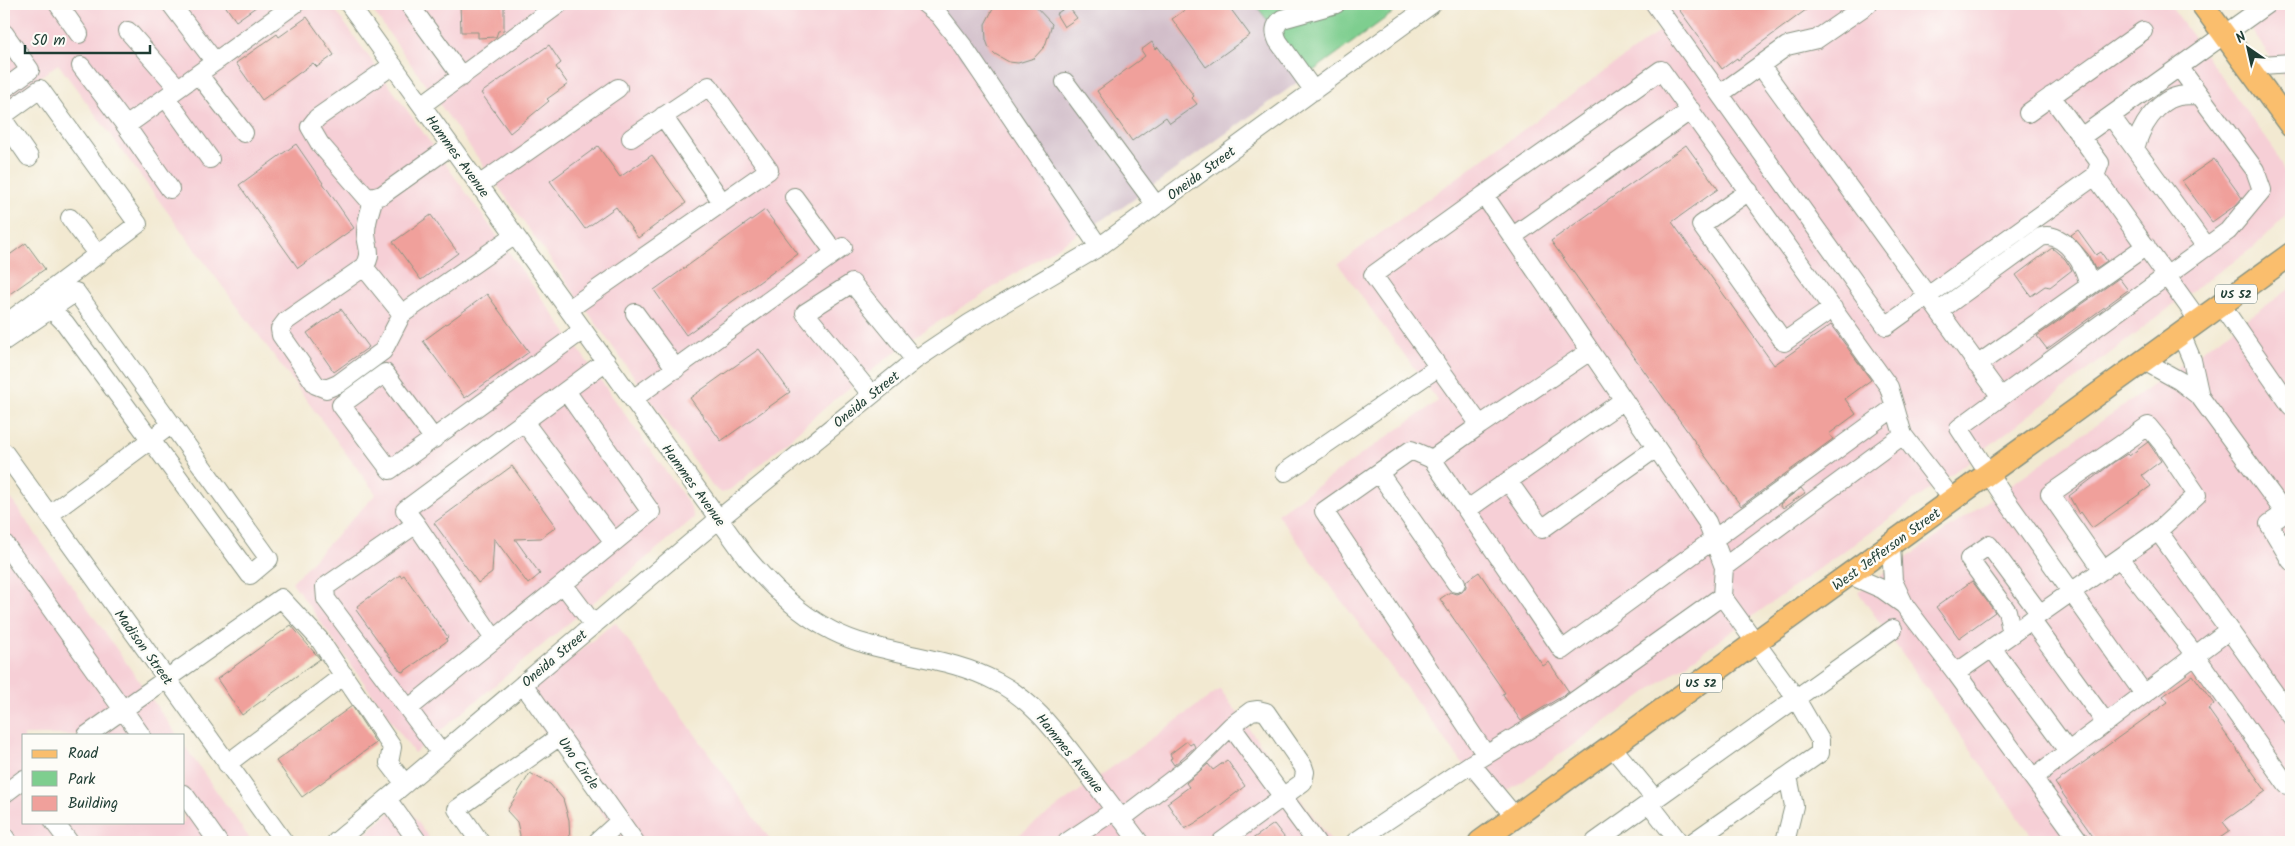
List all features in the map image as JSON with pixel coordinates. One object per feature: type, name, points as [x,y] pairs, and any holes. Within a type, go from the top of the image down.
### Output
[{"type":"main road","points":[[2202,4],[2248,66],[2289,116]]},
{"type":"main road","name":"West Jefferson Street","points":[[1483,841],[2291,254]]},
{"type":"street","points":[[58,4],[79,34]]},
{"type":"street","points":[[172,4],[215,62]]},
{"type":"street","points":[[126,126],[296,4]]},
{"type":"street","name":"Hammes Avenue","points":[[349,4],[746,557],[775,590],[793,606],[823,627],[866,644],[932,658],[970,670],[1015,693],[1046,719],[1139,842]]},
{"type":"street","points":[[409,4],[462,77]]},
{"type":"street","points":[[422,105],[559,4]]},
{"type":"street","points":[[926,4],[939,15],[963,46],[1099,247]]},
{"type":"street","points":[[1314,91],[1278,41],[1275,33],[1276,25],[1282,19],[1336,4]]},
{"type":"street","name":"Oneida Street","points":[[336,842],[719,519],[915,360],[970,323],[1099,247],[1432,4]]},
{"type":"street","points":[[1655,4],[1886,326],[2094,176],[2100,163],[2051,96]]},
{"type":"street","points":[[1720,94],[1787,46],[1817,40],[1868,4]]},
{"type":"street","points":[[2081,137],[2225,35],[2264,5]]},
{"type":"street","points":[[128,30],[172,93],[210,158]]},
{"type":"street","points":[[2028,113],[2143,31]]},
{"type":"street","points":[[4,33],[30,70],[4,88]]},
{"type":"street","points":[[2248,66],[2291,62]]},
{"type":"street","points":[[1760,64],[2001,397]]},
{"type":"street","points":[[81,66],[170,188]]},
{"type":"street","points":[[393,66],[317,118],[310,127],[320,144],[368,199],[382,195],[451,146]]},
{"type":"street","points":[[2144,694],[1988,474],[1959,428],[2228,231],[2262,190],[2255,170],[2179,67]]},
{"type":"street","points":[[1480,424],[1437,368],[1373,276],[1661,70],[1889,387],[1903,435],[1953,500]]},
{"type":"street","points":[[198,74],[244,133]]},
{"type":"street","points":[[1065,82],[1156,205]]},
{"type":"street","points":[[569,310],[768,170],[709,86],[631,138]]},
{"type":"street","points":[[479,185],[618,88]]},
{"type":"street","points":[[4,115],[40,89],[138,224],[4,325]]},
{"type":"street","points":[[2136,150],[2144,124],[2163,104],[2177,96],[2200,94]]},
{"type":"street","points":[[1512,237],[1691,110]]},
{"type":"street","points":[[663,116],[722,202]]},
{"type":"street","points":[[2111,116],[2206,246]]},
{"type":"street","points":[[4,121],[30,157]]},
{"type":"street","points":[[2094,176],[2167,274],[2190,328],[2192,360],[2200,397]]},
{"type":"street","points":[[1749,191],[1701,225],[1778,335],[1784,342],[1833,308]]},
{"type":"street","points":[[1484,195],[1707,522],[1724,567],[1722,596],[1795,697],[1820,740],[1820,753],[1693,842]]},
{"type":"street","points":[[374,197],[366,234],[370,256],[364,266],[294,315],[280,329],[285,342],[320,388],[331,387],[376,358],[388,344],[402,314],[515,235]]},
{"type":"street","points":[[633,399],[839,250],[794,197]]},
{"type":"street","points":[[70,218],[98,255]]},
{"type":"street","points":[[1939,312],[2041,237],[2048,235],[2069,248],[2086,270],[2088,286]]},
{"type":"street","points":[[1977,365],[2146,246]]},
{"type":"street","points":[[364,266],[402,314]]},
{"type":"street","points":[[871,394],[805,313],[852,283],[915,360]]},
{"type":"street","points":[[4,341],[50,308],[76,292],[269,559],[250,575],[65,324],[50,308]]},
{"type":"street","points":[[2221,305],[2291,406]]},
{"type":"street","points":[[635,313],[676,369]]},
{"type":"street","points":[[434,439],[385,373],[341,405],[390,470],[434,439],[583,330]]},
{"type":"street","points":[[1432,459],[1480,424],[1590,351]]},
{"type":"street","points":[[494,639],[405,510],[606,361]]},
{"type":"street","points":[[2144,361],[2180,381],[2200,397],[2288,511],[2270,524],[2291,561]]},
{"type":"street","points":[[1285,472],[1437,368]]},
{"type":"street","points":[[408,709],[651,512],[566,391]]},
{"type":"street","points":[[1468,509],[1624,400]]},
{"type":"street","points":[[1515,817],[1324,511],[1411,450],[1432,459],[1468,509],[1562,650],[1895,407]]},
{"type":"street","points":[[524,422],[614,542]]},
{"type":"street","points":[[49,515],[172,424]]},
{"type":"street","points":[[1956,673],[2071,593],[2158,531],[2197,495],[2162,443],[2148,426],[2050,494],[2103,570]]},
{"type":"street","points":[[1724,567],[1903,435]]},
{"type":"street","points":[[1508,481],[1542,529],[1656,448]]},
{"type":"street","name":"Madison Street","points":[[6,461],[49,515],[284,842]]},
{"type":"street","points":[[1379,472],[1456,583]]},
{"type":"street","points":[[416,524],[325,587],[326,598],[441,753]]},
{"type":"street","points":[[2158,531],[2291,716]]},
{"type":"street","points":[[4,543],[140,734]]},
{"type":"street","points":[[1890,545],[1893,581],[1905,606],[2080,842]]},
{"type":"street","points":[[2012,634],[2007,610],[1969,559],[1989,545],[2106,723]]},
{"type":"street","points":[[2120,558],[2195,655],[2287,785],[2291,782]]},
{"type":"street","points":[[1850,575],[1882,589],[1905,606]]},
{"type":"street","points":[[563,584],[594,625]]},
{"type":"street","points":[[1355,842],[1479,759],[1569,705],[1722,596]]},
{"type":"street","points":[[88,734],[281,598],[319,638],[344,675],[392,747],[389,763],[405,784]]},
{"type":"street","points":[[1595,842],[1795,697],[1893,629]]},
{"type":"street","points":[[2033,778],[2229,630]]},
{"type":"street","points":[[1992,648],[2068,751]]},
{"type":"street","points":[[227,764],[344,675]]},
{"type":"street","name":"Uno Circle","points":[[523,684],[635,842]]},
{"type":"street","points":[[1068,842],[1118,814],[1193,764],[1231,726],[1252,711],[1266,712],[1302,766],[1304,772],[1303,782],[1221,842]]},
{"type":"street","points":[[1231,726],[1316,842]]},
{"type":"street","points":[[480,842],[457,809],[560,736]]},
{"type":"street","points":[[1612,747],[1652,801],[1679,842]]},
{"type":"street","points":[[1784,842],[1794,806],[1788,776]]},
{"type":"street","points":[[4,794],[22,781]]},
{"type":"street","points":[[185,795],[218,842]]},
{"type":"street","points":[[387,799],[418,842]]},
{"type":"street","points":[[597,842],[620,821]]},
{"type":"street","points":[[56,824],[69,842]]},
{"type":"street","points":[[4,836],[8,842]]},
{"type":"shaded area","points":[[4,4],[331,4],[690,505],[694,518],[414,753],[292,582],[376,494],[58,64],[4,103]]},
{"type":"shaded area","points":[[368,4],[943,4],[941,26],[1078,234],[916,336],[834,400],[733,488],[722,493],[712,486]]},
{"type":"shaded area","points":[[943,4],[1255,4],[1309,74],[1123,207],[1078,234],[941,26]]},
{"type":"shaded area","points":[[1642,4],[2169,4],[2273,148],[2286,176],[2290,203],[2284,218],[2254,247],[2185,296],[1964,465],[1492,803],[1277,514],[1438,401],[1338,264],[1660,31]]},
{"type":"shaded area","points":[[2232,4],[2291,4],[2291,86],[2235,7]]},
{"type":"shaded area","points":[[2291,288],[2291,842],[2036,842],[1858,592]]},
{"type":"shaded area","points":[[4,489],[176,734],[22,734],[22,824],[185,824],[185,746],[252,842],[4,842]]},
{"type":"shaded area","points":[[615,622],[772,842],[623,842],[521,699]]},
{"type":"shaded area","points":[[1220,689],[1332,842],[1009,842]]},
{"type":"shaded area","points":[[403,801],[432,842],[356,842]]},
{"type":"green space","points":[[1255,4],[1405,4],[1309,74]]},
{"type":"building","points":[[224,4],[260,4],[236,21]]},
{"type":"building","points":[[460,4],[504,4],[504,30],[498,31],[496,37],[478,38],[478,32],[461,32]]},
{"type":"building","points":[[1000,4],[1033,4],[1052,24],[1045,46],[1034,58],[1018,63],[1009,62],[989,48],[986,40],[985,24],[993,9]]},
{"type":"building","points":[[1193,4],[1227,4],[1250,35],[1206,67],[1172,19]]},
{"type":"building","points":[[1675,4],[1814,4],[1738,60],[1737,58],[1722,69]]},
{"type":"building","points":[[1068,6],[1077,18],[1064,27],[1056,14]]},
{"type":"building","points":[[307,17],[334,55],[317,67],[313,63],[262,100],[236,63],[277,34],[279,37]]},
{"type":"building","points":[[1152,42],[1156,49],[1158,47],[1194,96],[1192,98],[1197,104],[1170,123],[1166,117],[1132,141],[1097,91],[1145,56],[1141,50]]},
{"type":"building","points":[[549,45],[561,63],[556,67],[568,84],[547,99],[549,101],[510,133],[481,93]]},
{"type":"building","points":[[296,144],[354,228],[298,268],[239,185]]},
{"type":"building","points":[[1686,145],[1718,189],[1672,222],[1774,365],[1831,325],[1871,380],[1845,399],[1856,414],[1829,434],[1833,439],[1741,506],[1551,241]]},
{"type":"building","points":[[598,146],[620,177],[652,155],[686,203],[638,238],[616,207],[585,229],[550,181]]},
{"type":"building","points":[[2214,159],[2242,198],[2236,205],[2212,222],[2182,181]]},
{"type":"building","points":[[765,210],[798,254],[686,335],[654,290]]},
{"type":"building","points":[[431,215],[458,253],[421,280],[393,242]]},
{"type":"building","points":[[2078,230],[2096,255],[2101,252],[2107,261],[2095,269],[2088,254],[2071,235]]},
{"type":"building","points":[[26,243],[45,269],[4,298],[4,259]]},
{"type":"building","points":[[2052,248],[2065,259],[2072,270],[2050,287],[2045,286],[2031,296],[2016,275]]},
{"type":"building","points":[[2119,278],[2128,290],[2047,349],[2037,336]]},
{"type":"building","points":[[487,294],[529,352],[465,398],[423,341]]},
{"type":"building","points":[[341,309],[369,347],[334,372],[307,333]]},
{"type":"building","points":[[759,349],[790,392],[721,441],[690,398]]},
{"type":"building","points":[[2148,442],[2161,461],[2142,475],[2151,486],[2092,528],[2081,512],[2079,514],[2069,496],[2114,462],[2127,454],[2129,456]]},
{"type":"building","points":[[512,466],[556,527],[541,538],[515,539],[540,574],[528,584],[494,538],[492,573],[478,583],[434,523]]},
{"type":"building","points":[[1801,488],[1805,493],[1783,508],[1780,504]]},
{"type":"building","points":[[1479,572],[1543,666],[1549,662],[1569,692],[1521,721],[1502,694],[1505,693],[1440,599],[1450,592],[1456,594],[1462,592],[1466,587],[1466,581]]},
{"type":"building","points":[[400,575],[401,577],[404,575],[448,637],[447,641],[403,672],[400,671],[356,610],[357,606]]},
{"type":"building","points":[[1972,581],[1995,612],[1959,638],[1936,607]]},
{"type":"building","points":[[291,625],[320,659],[242,715],[217,679]]},
{"type":"building","points":[[2193,675],[2214,704],[2208,709],[2266,791],[2223,822],[2230,831],[2214,842],[2097,842],[2055,783],[2168,702],[2163,696]]},
{"type":"building","points":[[352,706],[376,743],[302,797],[276,761]]},
{"type":"building","points":[[1187,741],[1190,745],[1193,743],[1195,747],[1174,765],[1170,759],[1172,758],[1170,754]]},
{"type":"building","points":[[1227,760],[1245,786],[1205,817],[1185,829],[1167,803],[1189,787],[1186,783],[1208,764],[1213,770]]},
{"type":"building","points":[[530,773],[550,784],[563,799],[569,820],[570,842],[519,842],[520,835],[517,822],[507,811]]},
{"type":"building","points":[[1274,824],[1288,842],[1248,842]]}]
